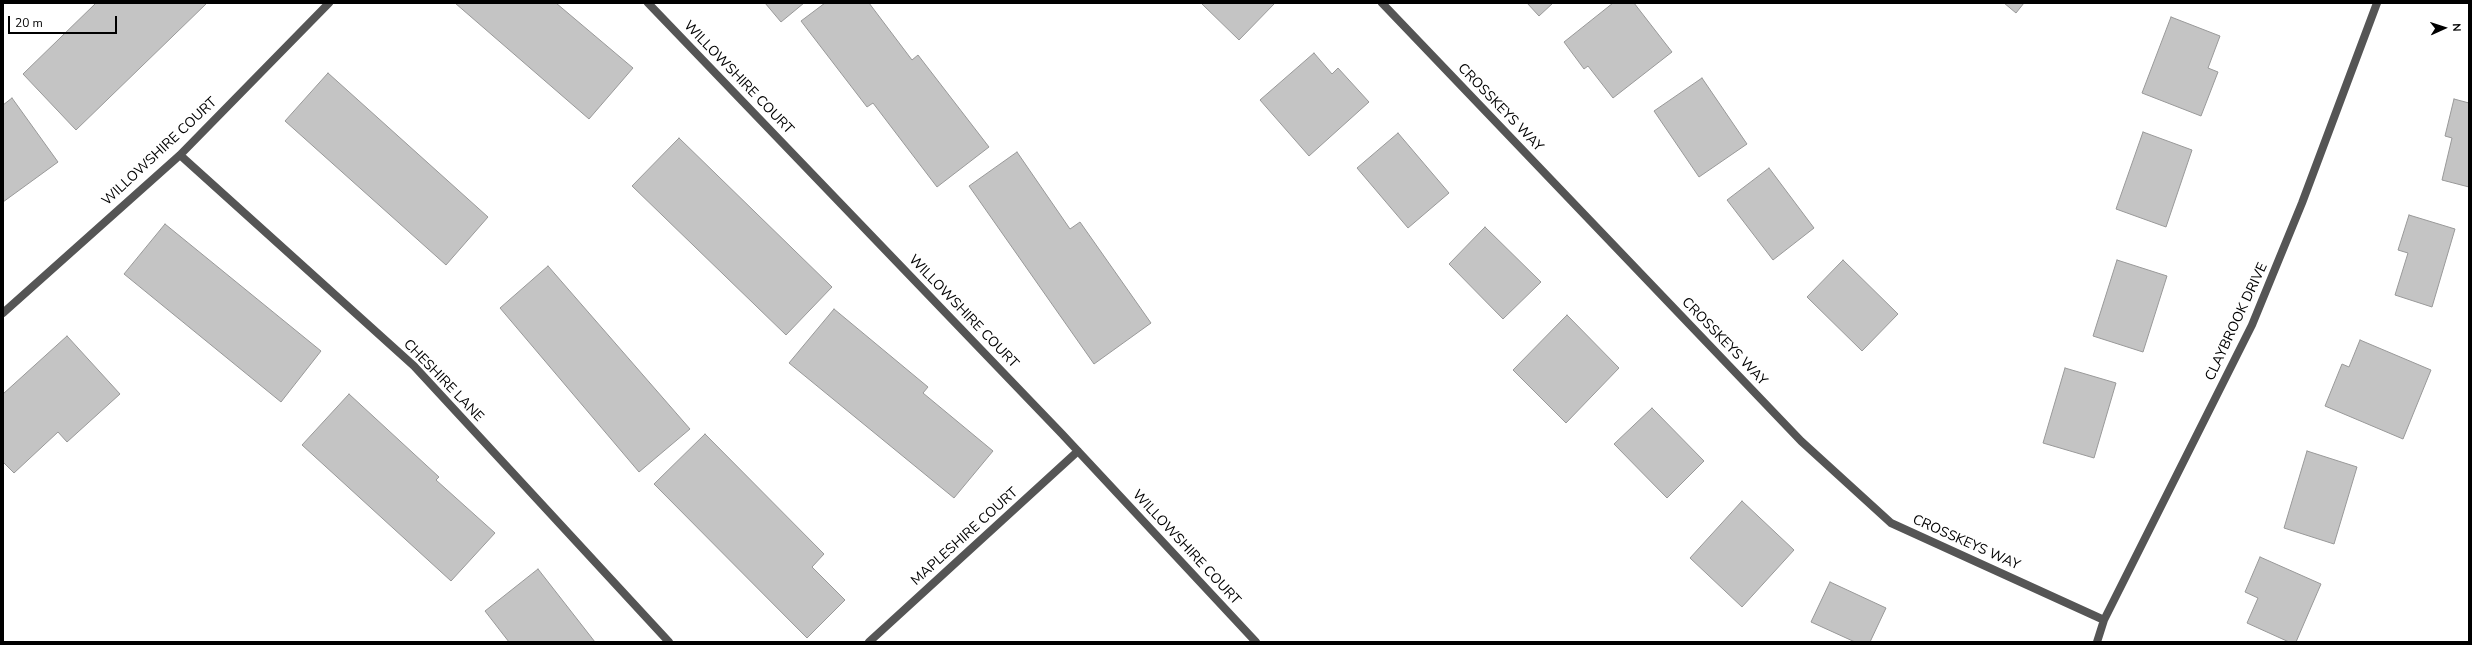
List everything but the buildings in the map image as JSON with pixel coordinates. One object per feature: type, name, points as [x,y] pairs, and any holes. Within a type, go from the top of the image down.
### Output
[{"type":"street","name":"WILLOWSHIRE COURT","points":[[3,313],[180,155],[329,3]]},
{"type":"street","name":"WILLOWSHIRE COURT","points":[[648,3],[1078,451],[1256,642]]},
{"type":"street","name":"CROSSKEYS WAY","points":[[1382,3],[1801,441],[1891,523],[2104,620]]},
{"type":"street","name":"CLAYBROOK DRIVE","points":[[2097,642],[2104,620],[2252,325],[2302,203],[2376,3]]},
{"type":"street","name":"CHESHIRE LANE","points":[[180,155],[414,366],[669,642]]},
{"type":"street","name":"MAPLESHIRE COURT","points":[[868,642],[1078,451]]}]
